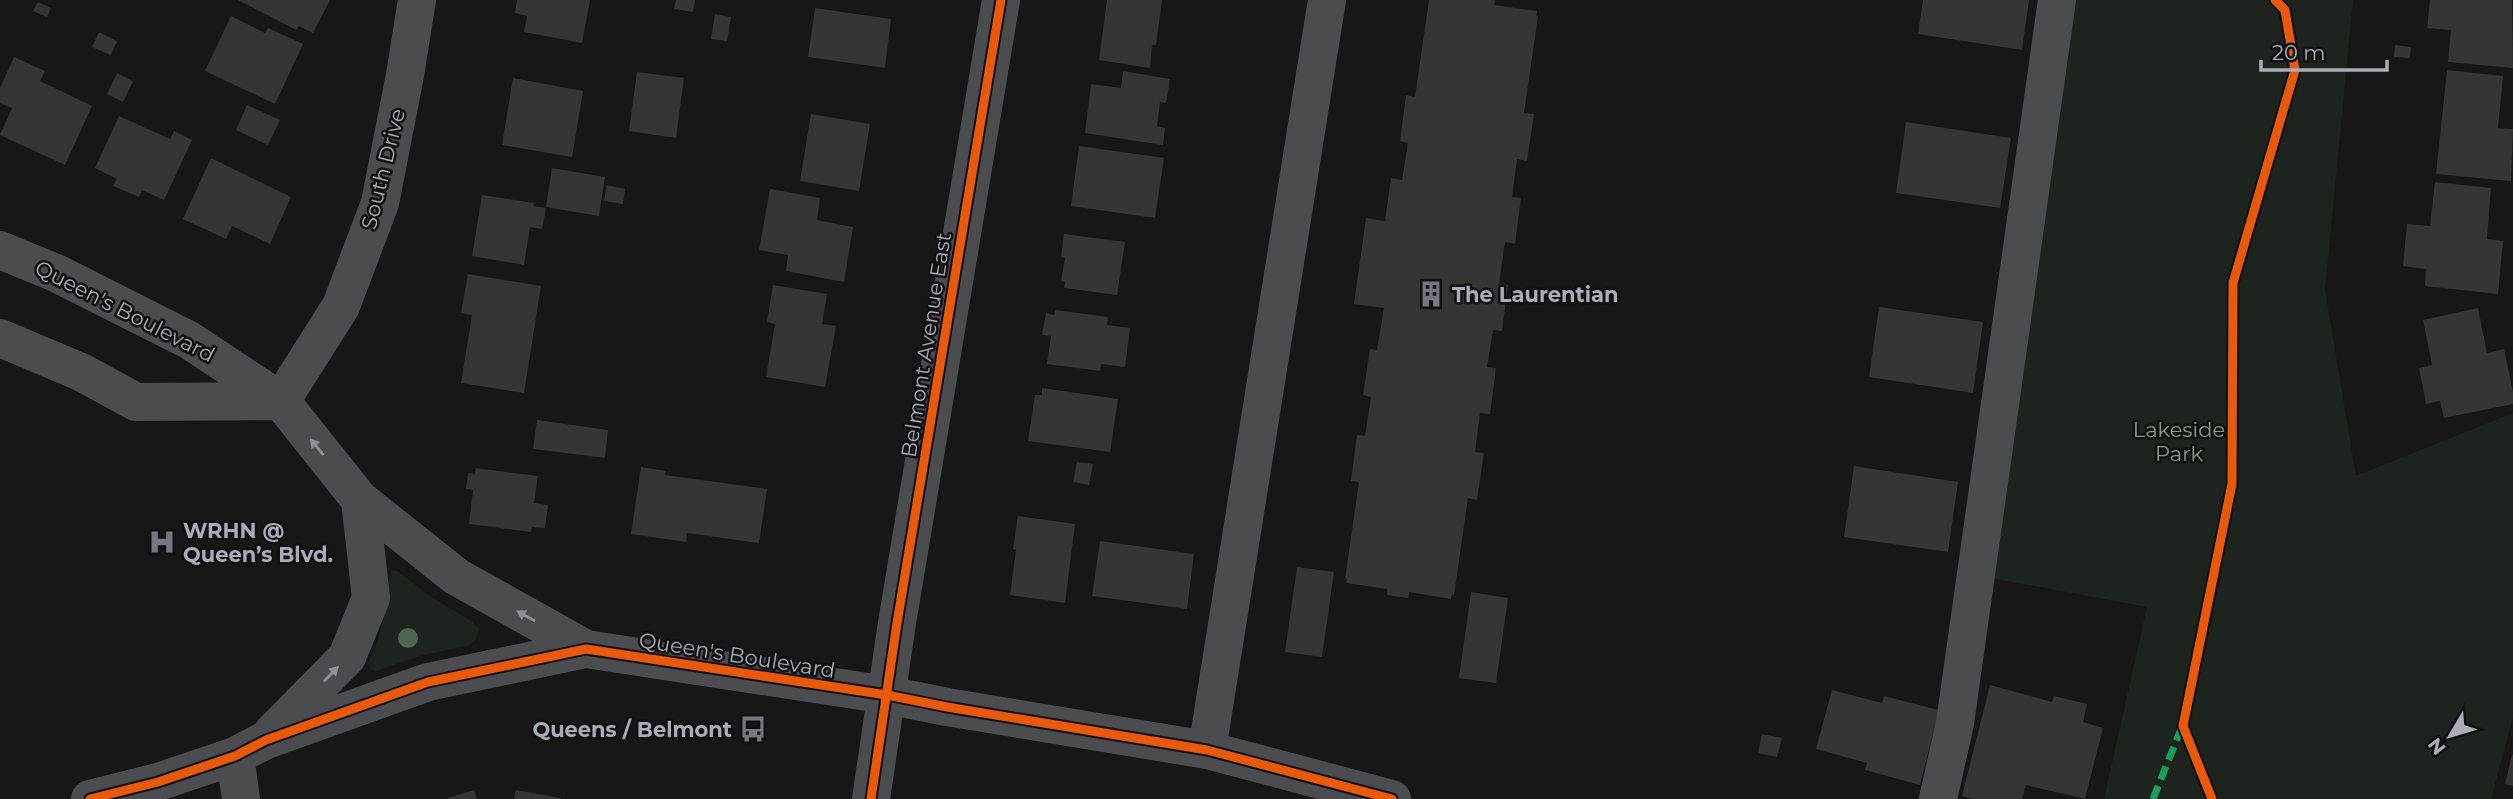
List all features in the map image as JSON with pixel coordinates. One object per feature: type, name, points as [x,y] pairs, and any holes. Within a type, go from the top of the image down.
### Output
[{"type":"street","name":"South Drive","points":[[281,401],[341,306],[380,203],[417,0]]},
{"type":"street","name":"Belmont Avenue East","points":[[871,799],[1002,0]]},
{"type":"street","points":[[1207,750],[1327,0]]},
{"type":"street","points":[[1938,799],[1955,723],[2057,0]]},
{"type":"street","name":"Queen's Boulevard","points":[[0,250],[56,273],[189,340],[281,401],[360,500],[457,577],[586,649],[887,695],[1207,750],[1392,799]]},
{"type":"street","points":[[0,338],[81,372],[136,402],[281,401]]},
{"type":"street","name":"Queen's Boulevard","points":[[250,748],[347,657],[371,598],[360,500]]},
{"type":"street","name":"Queen's Boulevard","points":[[90,799],[158,782],[428,682],[586,649]]},
{"type":"street","points":[[241,799],[250,748]]},
{"type":"green space","name":"Lakeside Park","points":[[2070,0],[2353,0],[2325,290],[2356,476],[2513,413],[2513,717],[2491,799],[2104,799],[2147,607],[1991,578]]},
{"type":"green space","points":[[391,570],[397,571],[433,598],[473,622],[479,629],[475,641],[376,671],[371,670],[368,663],[380,635]]},
{"type":"building","points":[[238,0],[330,0],[313,33],[299,26],[296,30]]},
{"type":"building","points":[[517,0],[590,0],[582,43],[524,32],[527,16],[515,13]]},
{"type":"building","points":[[676,0],[695,0],[693,12],[674,9]]},
{"type":"building","points":[[1107,0],[1162,0],[1150,68],[1099,60]]},
{"type":"building","name":"The Laurentian","points":[[1429,0],[1495,0],[1494,5],[1537,11],[1538,16],[1524,113],[1534,114],[1527,161],[1517,159],[1512,197],[1521,198],[1515,244],[1505,242],[1499,284],[1508,285],[1502,331],[1493,330],[1487,367],[1496,368],[1490,414],[1480,413],[1475,452],[1484,453],[1477,500],[1468,498],[1454,595],[1452,594],[1451,599],[1409,592],[1408,598],[1387,595],[1387,589],[1346,583],[1347,578],[1345,579],[1359,482],[1351,481],[1357,435],[1365,436],[1371,397],[1363,395],[1370,349],[1377,350],[1384,308],[1354,304],[1366,218],[1385,221],[1391,178],[1402,180],[1408,143],[1400,141],[1406,95],[1415,97]]},
{"type":"building","points":[[1923,0],[2029,0],[2022,50],[1918,34]]},
{"type":"building","points":[[2430,0],[2512,0],[2513,68],[2448,62],[2451,30],[2427,28]]},
{"type":"building","points":[[38,2],[51,8],[47,17],[33,11]]},
{"type":"building","points":[[815,8],[891,19],[885,68],[808,57]]},
{"type":"building","points":[[715,14],[731,17],[727,41],[711,39]]},
{"type":"building","points":[[231,16],[265,33],[268,28],[303,44],[275,104],[205,71]]},
{"type":"building","points":[[99,32],[117,41],[111,55],[92,47]]},
{"type":"building","points":[[2395,45],[2411,47],[2410,58],[2394,57]]},
{"type":"building","points":[[14,57],[45,71],[40,81],[92,106],[65,165],[0,135],[12,108],[0,103],[0,88]]},
{"type":"building","points":[[2447,70],[2503,76],[2498,128],[2513,129],[2511,181],[2436,174]]},
{"type":"building","points":[[1123,71],[1170,79],[1166,103],[1160,102],[1157,126],[1165,128],[1163,145],[1085,133],[1091,84],[1121,88]]},
{"type":"building","points":[[637,72],[684,78],[676,138],[629,131]]},
{"type":"building","points":[[117,73],[133,81],[123,102],[107,94]]},
{"type":"building","points":[[513,78],[583,91],[572,157],[502,145]]},
{"type":"building","points":[[247,105],[280,120],[268,145],[236,130]]},
{"type":"building","points":[[811,114],[870,124],[859,191],[800,181]]},
{"type":"building","points":[[119,116],[170,139],[174,131],[192,140],[164,200],[142,190],[139,197],[113,186],[117,179],[95,168]]},
{"type":"building","points":[[1906,122],[2011,138],[2000,208],[1896,193]]},
{"type":"building","points":[[1079,146],[1164,158],[1155,218],[1071,206]]},
{"type":"building","points":[[211,158],[291,197],[270,244],[232,226],[226,239],[183,219]]},
{"type":"building","points":[[552,168],[605,177],[599,216],[546,207]]},
{"type":"building","points":[[2435,182],[2491,188],[2487,239],[2503,241],[2498,294],[2425,286],[2426,269],[2403,266],[2407,224],[2430,226]]},
{"type":"building","points":[[607,185],[625,189],[623,204],[604,201]]},
{"type":"building","points":[[770,189],[820,198],[817,220],[853,227],[844,282],[786,271],[788,255],[759,250]]},
{"type":"building","points":[[482,195],[534,203],[533,206],[546,208],[542,229],[530,227],[524,265],[472,256]]},
{"type":"building","points":[[1064,234],[1125,242],[1117,295],[1064,288],[1065,282],[1061,281],[1065,258],[1061,257]]},
{"type":"building","points":[[468,274],[541,286],[524,393],[461,383],[472,315],[461,313]]},
{"type":"building","points":[[773,285],[827,294],[822,324],[836,326],[825,387],[766,377],[775,324],[767,322]]},
{"type":"building","points":[[1879,307],[1983,322],[1973,393],[1869,377]]},
{"type":"building","points":[[2478,308],[2487,353],[2504,349],[2513,404],[2444,418],[2440,401],[2426,404],[2419,368],[2432,365],[2423,320]]},
{"type":"building","points":[[1055,310],[1108,317],[1107,325],[1130,328],[1125,367],[1101,364],[1100,371],[1047,364],[1051,336],[1042,335],[1046,313],[1054,315]]},
{"type":"building","points":[[1042,388],[1118,399],[1110,452],[1028,441],[1035,395],[1042,395]]},
{"type":"building","points":[[537,420],[608,430],[605,458],[533,449]]},
{"type":"building","points":[[1077,462],[1093,464],[1089,485],[1073,482]]},
{"type":"building","points":[[1854,466],[1958,482],[1948,552],[1844,537]]},
{"type":"building","points":[[641,467],[666,471],[665,475],[767,489],[759,543],[687,533],[686,542],[631,534]]},
{"type":"building","points":[[476,468],[538,476],[534,503],[548,505],[545,528],[532,527],[531,532],[469,524],[473,490],[466,489],[468,473],[475,474]]},
{"type":"building","points":[[1018,516],[1075,524],[1065,603],[1010,595]]},
{"type":"building","points":[[1100,541],[1194,554],[1187,609],[1092,596]]},
{"type":"building","points":[[1297,567],[1334,572],[1322,657],[1285,652]]},
{"type":"building","points":[[1471,592],[1508,598],[1496,683],[1459,678]]},
{"type":"building","points":[[1990,685],[2052,702],[2054,696],[2087,704],[2083,722],[2103,728],[2085,799],[2026,785],[2022,799],[1974,799],[1962,796]]},
{"type":"building","points":[[1832,690],[1882,703],[1884,696],[1939,710],[1920,785],[1865,770],[1867,763],[1816,749]]},
{"type":"building","points":[[1762,734],[1782,738],[1777,757],[1758,753]]},
{"type":"building","points":[[2513,755],[2513,786],[2505,784]]},
{"type":"building","points":[[474,790],[477,799],[448,799],[448,798]]},
{"type":"building","points":[[516,790],[561,798],[561,799],[514,799]]},
{"type":"marked path","points":[[2153,799],[2183,724]]},
{"type":"cycle path","points":[[871,799],[897,623],[1001,0]]},
{"type":"cycle path","points":[[2212,799],[2183,726],[2232,484],[2233,283],[2295,70],[2285,10],[2275,0]]},
{"type":"cycle path","points":[[90,799],[158,782],[235,756],[266,740],[428,682],[586,649],[887,695],[1207,750],[1392,799]]},
{"type":"place","name":"The Laurentian","points":[[1431,294]]},
{"type":"place","name":"WRHN @ Queen’s Blvd.","points":[[162,542]]},
{"type":"place","name":"Queens / Belmont","points":[[753,729]]}]
